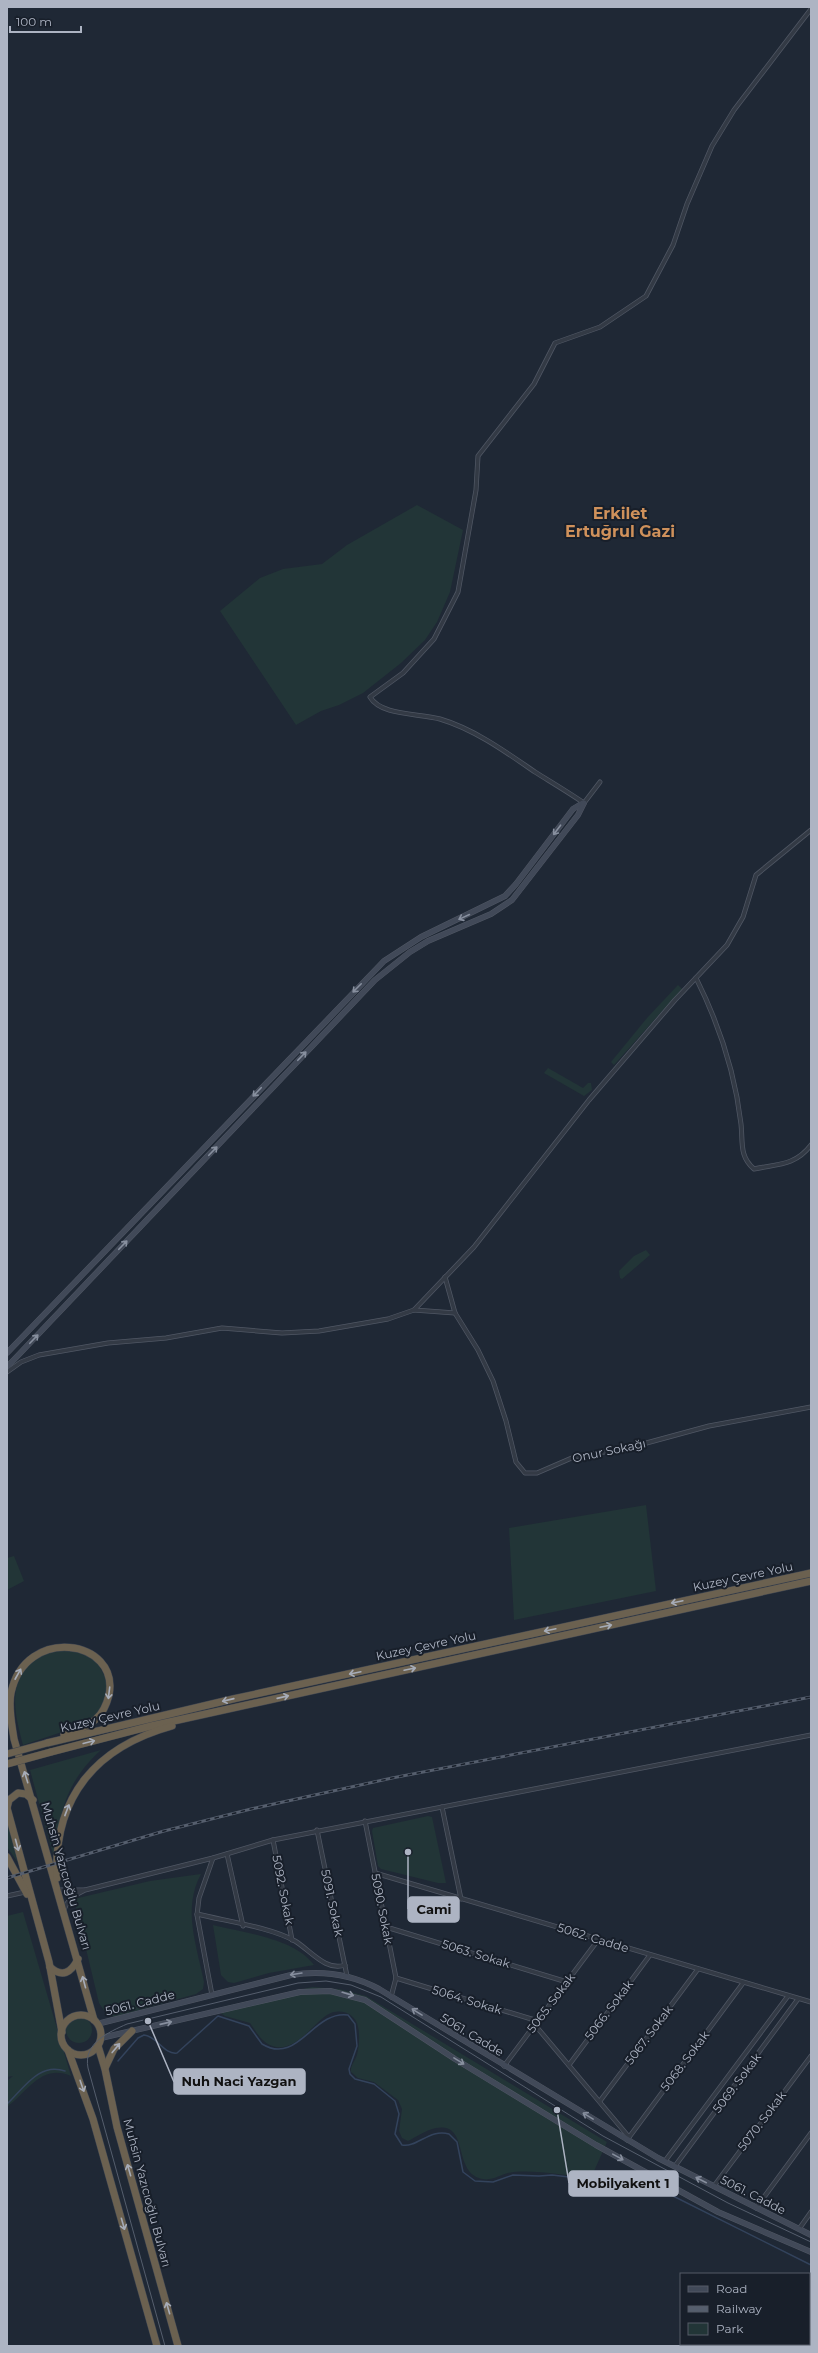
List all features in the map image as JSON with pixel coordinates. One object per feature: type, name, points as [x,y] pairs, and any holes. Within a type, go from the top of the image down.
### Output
[{"type":"highway","name":"Kuzey Çevre Yolu","points":[[47,1743],[233,1699],[811,1573]]},
{"type":"highway","name":"Kuzey Çevre Yolu","points":[[7,1764],[151,1726],[811,1581]]},
{"type":"highway","name":"Muhsin Yazıcıoğlu Bulvarı","points":[[47,1743],[89,1724],[97,1718],[108,1700],[110,1690],[106,1671],[95,1657],[79,1649],[60,1647],[51,1648],[33,1656],[22,1666],[15,1678],[10,1695],[14,1739],[33,1800],[96,2022]]},
{"type":"highway","points":[[58,1890],[57,1858],[65,1816],[74,1794],[96,1765],[115,1750],[142,1736],[235,1708]]},
{"type":"highway","points":[[7,1754],[47,1743]]},
{"type":"highway","points":[[33,1800],[26,1794],[18,1793],[9,1800],[7,1808],[50,1968],[62,2032],[62,2040],[68,2050],[93,2119],[157,2346]]},
{"type":"highway","points":[[7,1857],[33,1903]]},
{"type":"highway","points":[[50,1968],[59,1973],[66,1973],[72,1969],[78,1959]]},
{"type":"highway","points":[[62,2032],[66,2022],[76,2016],[87,2016],[96,2022],[101,2038],[98,2046],[91,2052],[82,2055],[68,2050]]},
{"type":"highway","points":[[105,2069],[114,2049],[132,2031]]},
{"type":"highway","name":"Muhsin Yazıcıoğlu Bulvarı","points":[[98,2046],[105,2069],[117,2127],[178,2346]]},
{"type":"street","points":[[584,803],[520,760],[468,731],[431,716],[383,709],[375,704],[370,697],[402,673],[434,639],[458,592],[476,490],[478,456],[534,384],[555,343],[600,326],[646,296],[673,245],[687,204],[712,146],[734,110],[811,9]]},
{"type":"street","points":[[7,1367],[375,980],[410,952],[428,941],[491,914],[512,900],[578,815],[584,803],[600,782]]},
{"type":"street","points":[[7,1353],[384,961],[421,938],[505,896],[573,809],[584,803]]},
{"type":"street","points":[[414,1310],[483,1237],[510,1199],[552,1150],[589,1100],[696,978],[727,945],[743,917],[756,875],[811,830]]},
{"type":"street","points":[[696,978],[712,1009],[728,1057],[738,1102],[742,1148],[746,1160],[754,1169],[785,1163],[804,1155],[811,1145]]},
{"type":"street","name":"Onur Sokağı","points":[[445,1277],[455,1314],[489,1370],[502,1408],[516,1462],[520,1469],[528,1474],[537,1473],[579,1456],[623,1450],[703,1427],[811,1407]]},
{"type":"street","points":[[7,1372],[21,1362],[39,1355],[108,1343],[166,1338],[222,1328],[282,1333],[320,1331],[388,1319],[414,1310],[455,1314]]},
{"type":"street","points":[[7,1718],[14,1739]]},
{"type":"street","points":[[58,1890],[85,1890],[213,1858],[273,1840],[317,1830],[811,1735]]},
{"type":"street","points":[[442,1807],[461,1899]]},
{"type":"street","name":"5090. Sokak","points":[[365,1821],[396,1978],[391,1997]]},
{"type":"street","name":"5091. Sokak","points":[[317,1830],[348,1976]]},
{"type":"street","name":"5092. Sokak","points":[[273,1840],[292,1940]]},
{"type":"street","points":[[227,1854],[243,1926]]},
{"type":"street","points":[[212,1995],[197,1914],[199,1898],[213,1858]]},
{"type":"street","name":"5062. Cadde","points":[[375,1873],[811,2002]]},
{"type":"street","points":[[64,1912],[67,1902],[85,1890]]},
{"type":"street","points":[[7,1896],[26,1892]]},
{"type":"street","points":[[197,1914],[292,1940],[328,1965],[345,1965]]},
{"type":"street","name":"5063. Sokak","points":[[386,1927],[567,1982]]},
{"type":"street","name":"5065. Sokak","points":[[504,2066],[598,1940]]},
{"type":"street","name":"5066. Sokak","points":[[569,2065],[650,1955]]},
{"type":"street","name":"5067. Sokak","points":[[600,2101],[698,1969]]},
{"type":"street","name":"5061. Cadde","points":[[96,2022],[299,1973],[323,1972],[348,1976],[372,1985],[504,2066],[665,2161],[756,2208],[811,2234]]},
{"type":"street","name":"5064. Sokak","points":[[396,1978],[538,2021]]},
{"type":"street","name":"5068. Sokak","points":[[628,2138],[743,1983]]},
{"type":"street","name":"5061. Cadde","points":[[101,2038],[300,1992],[323,1990],[353,1995],[371,2003],[455,2059],[596,2145],[718,2212],[811,2252]]},
{"type":"street","name":"5069. Sokak","points":[[665,2161],[788,1996]]},
{"type":"street","name":"5069. Sokak","points":[[675,2166],[798,1999]]},
{"type":"street","points":[[535,2025],[600,2101],[628,2138]]},
{"type":"street","name":"5070. Sokak","points":[[714,2186],[811,2056]]},
{"type":"street","points":[[756,2208],[811,2133]]},
{"type":"street","points":[[799,2229],[811,2212]]},
{"type":"green space","points":[[417,505],[463,530],[450,592],[437,622],[425,640],[401,663],[363,693],[339,705],[321,711],[296,725],[220,611],[260,578],[283,569],[322,564],[347,545]]},
{"type":"green space","points":[[678,985],[682,989],[614,1065],[611,1062],[647,1018]]},
{"type":"green space","points":[[548,1068],[583,1088],[588,1083],[591,1083],[592,1090],[584,1096],[544,1073]]},
{"type":"green space","points":[[646,1250],[650,1255],[622,1279],[620,1278],[619,1271],[634,1256]]},
{"type":"green space","points":[[646,1505],[656,1591],[514,1620],[509,1528]]},
{"type":"green space","points":[[14,1556],[24,1581],[7,1590],[7,1558]]},
{"type":"green space","points":[[75,1650],[96,1660],[107,1681],[104,1704],[95,1717],[83,1725],[23,1745],[15,1701],[16,1690],[24,1670],[42,1654],[51,1651]]},
{"type":"green space","points":[[101,1750],[79,1774],[66,1799],[59,1826],[54,1858],[30,1770]]},
{"type":"green space","points":[[7,1814],[19,1864],[7,1847]]},
{"type":"green space","points":[[428,1816],[432,1817],[446,1883],[438,1883],[381,1869],[378,1866],[372,1831],[373,1828]]},
{"type":"green space","points":[[201,1874],[195,1887],[192,1901],[192,1914],[195,1941],[204,1982],[203,1989],[196,1994],[114,2017],[105,2012],[99,2003],[74,1899],[150,1881]]},
{"type":"green space","points":[[23,1912],[71,2076],[61,2073],[52,2073],[43,2076],[28,2087],[7,2107],[7,2081],[13,2076],[7,2077],[7,1916]]},
{"type":"green space","points":[[213,1925],[254,1934],[295,1948],[314,1965],[269,1973],[234,1983],[228,1982],[221,1975]]},
{"type":"green space","points":[[312,1987],[339,1989],[366,1996],[607,2142],[591,2178],[543,2172],[514,2172],[492,2179],[479,2178],[471,2173],[466,2166],[457,2139],[453,2132],[446,2128],[432,2129],[408,2141],[402,2138],[399,2131],[402,2109],[398,2100],[374,2082],[358,2078],[351,2072],[358,2052],[359,2034],[357,2022],[346,2013],[337,2012],[327,2015],[304,2036],[291,2045],[276,2047],[267,2044],[258,2035],[250,2023],[225,2016],[215,2009]]},
{"type":"green space","points":[[79,2017],[88,2021],[92,2030],[88,2039],[79,2043],[70,2039],[66,2030],[70,2021]]},
{"type":"waterway","points":[[118,2061],[138,2038],[144,2035],[149,2036],[168,2051],[177,2053],[218,2016],[249,2026],[262,2044],[275,2049],[286,2048],[296,2043],[325,2021],[336,2016],[348,2015],[355,2024],[357,2046],[349,2069],[350,2074],[355,2079],[374,2084],[395,2101],[399,2114],[395,2134],[402,2145],[413,2144],[436,2134],[449,2134],[457,2142],[463,2172],[475,2181],[493,2182],[513,2175],[552,2175],[586,2179],[619,2191],[651,2185],[811,2265]]},
{"type":"waterway","points":[[7,2104],[26,2084],[40,2073],[47,2070],[56,2069],[65,2071]]},
{"type":"tram line","points":[[165,2346],[88,2068],[89,2052],[93,2045],[105,2035],[127,2024],[298,1983],[326,1981],[351,1985],[381,1997],[603,2136],[728,2203],[811,2242]]},
{"type":"railway","points":[[7,1878],[164,1831],[251,1809],[392,1778],[811,1697]]},
{"type":"place","name":"Cami","points":[[408,1852]]},
{"type":"place","name":"Nuh Naci Yazgan","points":[[148,2021]]},
{"type":"place","name":"Mobilyakent 1","points":[[557,2110]]},
{"type":"district","name":"Erkilet Ertuğrul Gazi","points":[[620,522]]}]
